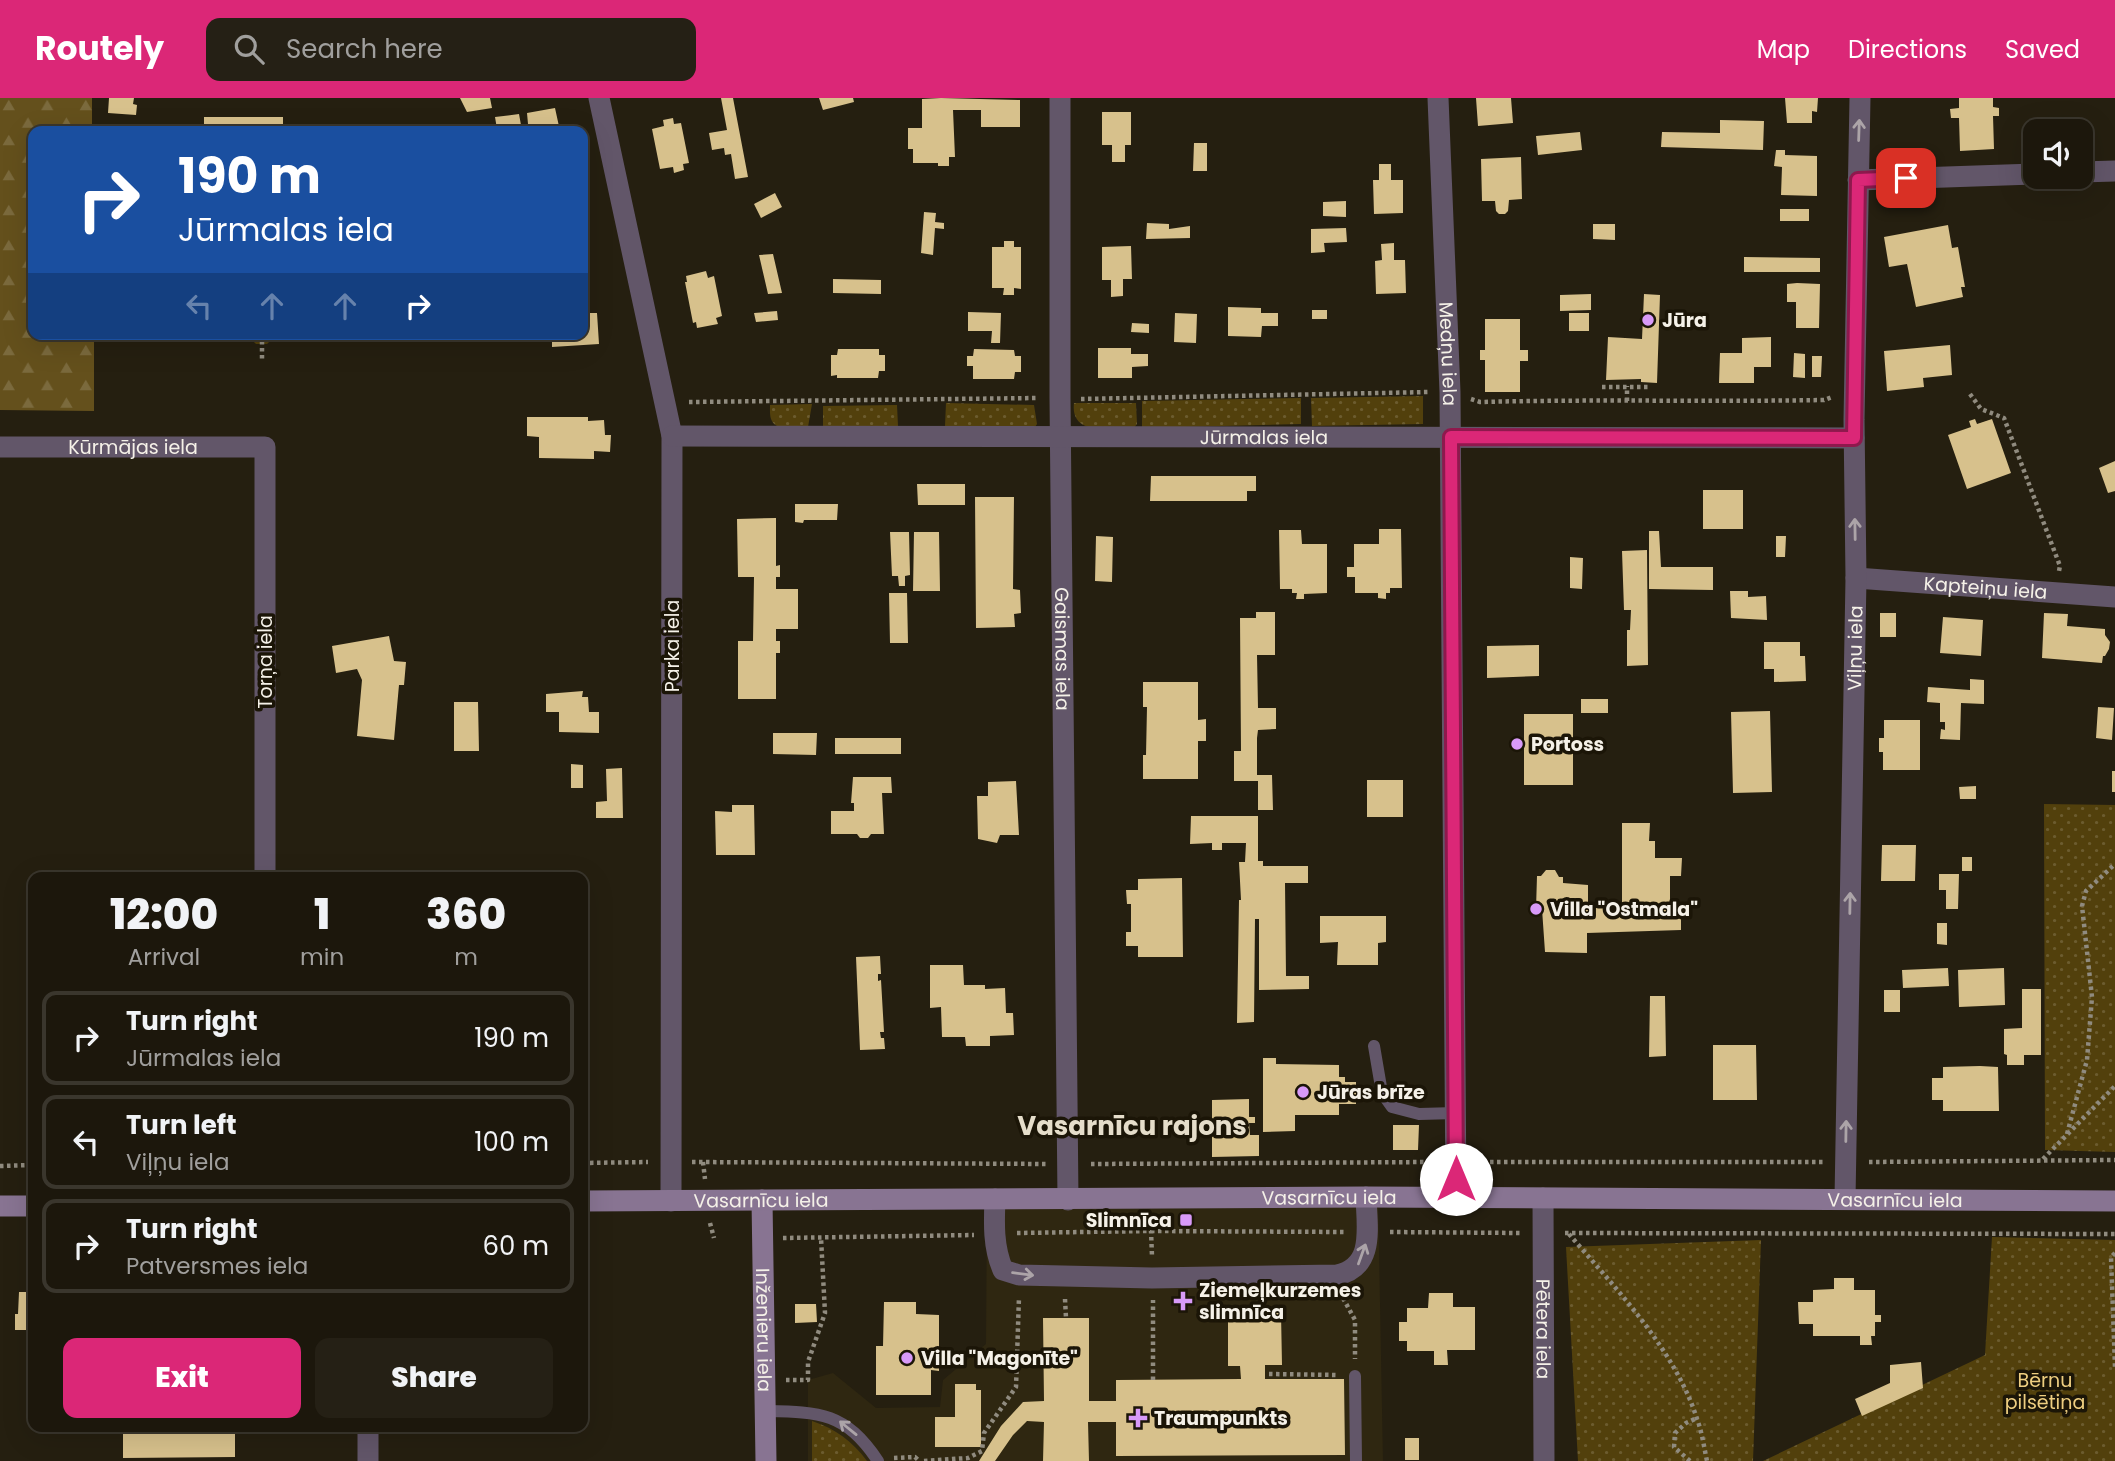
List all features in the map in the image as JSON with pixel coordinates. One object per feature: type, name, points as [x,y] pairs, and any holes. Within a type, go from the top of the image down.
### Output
[{"type":"street","name":"Parka iela","points":[[599,98],[672,436],[671,1201]]},
{"type":"street","name":"Gaismas iela","points":[[1060,98],[1068,1200]]},
{"type":"street","name":"Medņu iela","points":[[1438,98],[1451,437],[1456,1197]]},
{"type":"street","name":"Viļņu iela","points":[[1845,1199],[1856,578],[1854,438],[1860,98]]},
{"type":"street","points":[[2093,172],[2115,171]]},
{"type":"street","points":[[1858,180],[2023,174]]},
{"type":"street","name":"Jūrmalas iela","points":[[672,436],[1854,438]]},
{"type":"street","name":"Kūrmājas iela","points":[[0,447],[265,447]]},
{"type":"street","name":"Torņa iela","points":[[265,447],[265,872]]},
{"type":"street","name":"Kapteiņu iela","points":[[1856,578],[2115,597]]},
{"type":"street","points":[[995,1199],[994,1234],[1003,1270],[1019,1275],[1152,1278],[1349,1273],[1359,1264],[1365,1253],[1366,1197]]},
{"type":"street","name":"Vasarnīcu iela","points":[[588,1201],[1366,1197],[2115,1200]]},
{"type":"street","name":"Pētera iela","points":[[1543,1198],[1544,1461]]},
{"type":"street","name":"Inženieru iela","points":[[762,1200],[766,1461]]},
{"type":"street","points":[[0,1206],[28,1206]]},
{"type":"street","points":[[368,1432],[368,1461]]},
{"type":"lane","points":[[1374,1046],[1382,1093],[1392,1107],[1419,1114],[1456,1113]]},
{"type":"lane","points":[[1355,1376],[1356,1461]]},
{"type":"lane","points":[[765,1411],[808,1412],[837,1419],[864,1441],[878,1461]]},
{"type":"path","points":[[262,340],[262,359]]},
{"type":"path","points":[[1627,386],[1627,401]]},
{"type":"path","points":[[1602,387],[1650,387]]},
{"type":"path","points":[[1970,394],[1982,409],[2004,418],[2060,566],[2058,593]]},
{"type":"path","points":[[689,402],[1047,398]]},
{"type":"path","points":[[2067,1134],[2087,1059],[2092,997],[2082,905],[2086,891],[2115,864]]},
{"type":"path","points":[[2042,1159],[2115,1086]]},
{"type":"path","points":[[1857,1162],[2115,1160]]},
{"type":"path","points":[[588,1163],[1434,1162]]},
{"type":"path","points":[[1498,1163],[1826,1162]]},
{"type":"path","points":[[0,1166],[28,1166]]},
{"type":"path","points":[[709,1218],[714,1238]]},
{"type":"path","points":[[1151,1231],[2115,1234]]},
{"type":"path","points":[[1568,1233],[1634,1311],[1668,1360],[1697,1418],[1707,1461]]},
{"type":"path","points":[[785,1380],[808,1380],[808,1362],[825,1313],[821,1238]]},
{"type":"path","points":[[2115,1253],[2111,1257],[2115,1367]]},
{"type":"path","points":[[1065,1288],[1066,1318]]},
{"type":"path","points":[[924,1461],[968,1458],[982,1451],[984,1433],[1016,1387],[1020,1289]]},
{"type":"path","points":[[1269,1374],[1355,1376],[1355,1320],[1346,1299],[1336,1293]]},
{"type":"path","points":[[1690,1461],[1674,1447],[1675,1433],[1697,1418]]},
{"type":"shaded area","name":"Ziemeļkurzemes slimnīca","points":[[1378,1197],[1383,1461],[808,1461],[808,1380],[833,1373],[876,1408],[940,1407],[943,1380],[986,1344],[987,1199]]},
{"type":"green space","points":[[0,98],[92,98],[92,126],[28,126],[28,340],[94,340],[94,411],[0,410]]},
{"type":"green space","points":[[252,340],[271,340],[267,344],[256,344]]},
{"type":"green space","points":[[1423,396],[1423,424],[1312,426],[1311,398]]},
{"type":"green space","points":[[1301,398],[1301,424],[1142,428],[1142,401]]},
{"type":"green space","points":[[946,403],[1034,405],[1037,424],[1035,427],[945,426]]},
{"type":"green space","points":[[1074,403],[1136,403],[1137,424],[1133,429],[1093,428],[1078,421],[1074,414]]},
{"type":"green space","points":[[812,404],[808,427],[777,426],[771,420],[770,405]]},
{"type":"green space","points":[[897,405],[898,426],[823,427],[823,406]]},
{"type":"green space","points":[[2044,804],[2115,805],[2115,1152],[2045,1150]]},
{"type":"green space","name":"Bērnu pilsētiņa","points":[[1992,1237],[2115,1240],[2115,1461],[1763,1461],[1985,1355]]},
{"type":"green space","points":[[1761,1240],[1753,1461],[1578,1461],[1566,1247]]},
{"type":"green space","points":[[812,1421],[843,1436],[867,1461],[812,1461]]},
{"type":"building","points":[[109,98],[134,98],[133,104],[137,105],[136,115],[108,113]]},
{"type":"building","points":[[460,98],[490,98],[492,108],[467,112]]},
{"type":"building","points":[[721,98],[733,98],[748,177],[735,179],[731,154],[725,155],[724,148],[712,150],[709,133],[727,130]]},
{"type":"building","points":[[819,98],[853,98],[854,102],[823,110]]},
{"type":"building","points":[[1476,98],[1511,98],[1513,123],[1478,126]]},
{"type":"building","points":[[1785,98],[1818,98],[1817,112],[1812,111],[1812,123],[1787,123]]},
{"type":"building","points":[[1959,98],[1993,98],[1993,107],[1999,108],[1999,116],[1993,116],[1994,149],[1960,151],[1959,118],[1951,118],[1950,109],[1959,108]]},
{"type":"building","points":[[922,99],[1020,100],[1020,127],[981,127],[981,110],[953,110],[955,157],[949,157],[949,166],[913,163],[913,149],[908,149],[908,128],[922,128]]},
{"type":"building","points":[[555,108],[559,126],[522,126],[528,124],[527,113]]},
{"type":"building","points":[[1102,112],[1131,112],[1131,145],[1125,145],[1125,162],[1112,162],[1112,145],[1102,145]]},
{"type":"building","points":[[519,114],[521,125],[496,126],[495,117]]},
{"type":"building","points":[[204,117],[283,117],[283,126],[204,126]]},
{"type":"building","points":[[673,118],[674,124],[681,123],[689,163],[683,164],[684,170],[674,173],[673,167],[660,169],[652,129],[664,126],[663,120]]},
{"type":"building","points":[[1720,120],[1764,121],[1763,150],[1661,147],[1662,132],[1720,133]]},
{"type":"building","points":[[1580,132],[1582,150],[1538,155],[1536,136]]},
{"type":"building","points":[[1194,143],[1207,143],[1207,171],[1193,171]]},
{"type":"building","points":[[1776,150],[1785,150],[1785,155],[1817,156],[1817,196],[1781,195],[1782,167],[1774,166]]},
{"type":"building","points":[[1521,157],[1522,199],[1509,200],[1508,211],[1499,214],[1495,201],[1482,201],[1481,159]]},
{"type":"building","points":[[1379,164],[1391,164],[1391,180],[1403,180],[1403,213],[1374,214],[1373,180],[1379,180]]},
{"type":"building","points":[[775,193],[782,207],[761,218],[754,204]]},
{"type":"building","points":[[1346,201],[1346,217],[1323,216],[1323,202]]},
{"type":"building","points":[[1780,209],[1809,209],[1809,221],[1780,221]]},
{"type":"building","points":[[924,212],[936,213],[935,222],[944,223],[944,229],[935,228],[933,255],[921,253]]},
{"type":"building","points":[[1147,223],[1169,224],[1169,229],[1190,226],[1190,238],[1146,239]]},
{"type":"building","points":[[1593,224],[1615,224],[1615,240],[1593,239]]},
{"type":"building","points":[[1948,225],[1952,248],[1958,247],[1965,287],[1961,287],[1963,297],[1916,307],[1907,264],[1889,267],[1884,237]]},
{"type":"building","points":[[1346,228],[1347,242],[1324,243],[1325,252],[1311,253],[1311,229]]},
{"type":"building","points":[[1004,241],[1014,241],[1014,247],[1021,247],[1021,289],[1014,288],[1014,295],[1003,295],[1004,288],[992,288],[992,247],[1004,247]]},
{"type":"building","points":[[1394,243],[1394,260],[1405,260],[1406,293],[1376,294],[1375,261],[1382,260],[1381,244]]},
{"type":"building","points":[[1131,246],[1132,279],[1123,279],[1123,296],[1111,297],[1111,280],[1102,280],[1102,247]]},
{"type":"building","points":[[773,254],[782,293],[768,294],[759,255]]},
{"type":"building","points":[[1744,257],[1820,258],[1820,272],[1744,272]]},
{"type":"building","points":[[706,271],[708,278],[714,276],[722,316],[716,318],[718,324],[697,328],[696,322],[693,323],[685,282],[686,276]]},
{"type":"building","points":[[833,279],[881,280],[881,294],[833,293]]},
{"type":"building","points":[[1787,284],[1820,284],[1819,328],[1796,328],[1796,302],[1787,302]]},
{"type":"building","points":[[1591,294],[1591,310],[1560,311],[1560,295]]},
{"type":"building","points":[[1644,294],[1660,295],[1657,383],[1641,382],[1641,379],[1606,380],[1608,337],[1642,339]]},
{"type":"building","points":[[588,297],[589,313],[597,313],[599,344],[552,347],[552,340],[588,340]]},
{"type":"building","points":[[1228,307],[1261,308],[1261,313],[1278,313],[1278,326],[1262,326],[1261,337],[1228,336]]},
{"type":"building","points":[[1312,310],[1327,310],[1327,319],[1312,319]]},
{"type":"building","points":[[777,311],[778,320],[756,322],[754,313]]},
{"type":"building","points":[[968,312],[1001,313],[1000,343],[991,343],[992,331],[968,331]]},
{"type":"building","points":[[1175,313],[1197,314],[1196,343],[1174,342]]},
{"type":"building","points":[[1569,313],[1589,313],[1589,331],[1569,331]]},
{"type":"building","points":[[1485,319],[1520,319],[1520,350],[1528,350],[1528,361],[1520,361],[1520,392],[1485,392],[1485,360],[1480,360],[1480,350],[1485,350]]},
{"type":"building","points":[[1132,323],[1149,324],[1149,333],[1131,332]]},
{"type":"building","points":[[1771,337],[1771,367],[1754,367],[1754,383],[1719,383],[1720,353],[1742,353],[1742,338]]},
{"type":"building","points":[[1950,345],[1952,375],[1923,378],[1924,387],[1887,391],[1884,351]]},
{"type":"building","points":[[1098,348],[1131,348],[1131,354],[1148,354],[1148,366],[1132,367],[1132,378],[1098,378]]},
{"type":"building","points":[[838,349],[879,349],[879,355],[885,355],[885,371],[879,371],[878,378],[831,376],[831,355],[837,355]]},
{"type":"building","points":[[974,349],[1014,350],[1015,356],[1021,356],[1021,372],[1015,372],[1014,379],[973,379],[973,366],[967,366],[967,356],[973,356]]},
{"type":"building","points":[[1794,353],[1805,354],[1805,378],[1793,377]]},
{"type":"building","points":[[1812,356],[1822,356],[1821,377],[1812,377]]},
{"type":"building","points":[[527,417],[588,417],[588,421],[604,420],[605,435],[611,435],[610,452],[594,451],[594,459],[539,458],[539,437],[527,436]]},
{"type":"building","points":[[1975,419],[1977,424],[1992,419],[2011,473],[1967,489],[1948,435],[1971,427],[1969,421]]},
{"type":"building","points":[[2115,461],[2115,491],[2108,493],[2099,468]]},
{"type":"building","points":[[1151,476],[1256,476],[1256,491],[1247,491],[1247,501],[1150,501]]},
{"type":"building","points":[[917,484],[965,484],[965,505],[918,505]]},
{"type":"building","points":[[1703,490],[1743,490],[1743,529],[1703,529]]},
{"type":"building","points":[[975,497],[1014,497],[1013,589],[1020,590],[1021,613],[1014,614],[1015,627],[976,628]]},
{"type":"building","points":[[795,504],[838,504],[837,520],[795,522]]},
{"type":"building","points":[[776,518],[776,566],[780,565],[780,577],[776,577],[776,589],[798,589],[798,629],[776,629],[780,653],[776,653],[776,699],[738,699],[738,641],[753,641],[754,577],[738,577],[737,519]]},
{"type":"building","points":[[1379,529],[1401,529],[1402,588],[1390,588],[1386,599],[1378,598],[1378,593],[1355,593],[1355,577],[1347,577],[1347,567],[1354,567],[1354,544],[1379,544]]},
{"type":"building","points":[[1279,530],[1301,530],[1302,544],[1327,544],[1327,593],[1304,594],[1304,599],[1296,599],[1297,593],[1292,593],[1292,589],[1280,589]]},
{"type":"building","points":[[1649,531],[1659,531],[1661,567],[1713,567],[1713,590],[1649,589]]},
{"type":"building","points":[[890,532],[909,532],[910,575],[905,576],[905,586],[899,586],[898,576],[892,576]]},
{"type":"building","points":[[914,532],[939,532],[940,591],[913,591]]},
{"type":"building","points":[[1096,536],[1113,537],[1112,582],[1095,581]]},
{"type":"building","points":[[1776,536],[1786,536],[1785,557],[1776,557]]},
{"type":"building","points":[[1647,550],[1648,665],[1627,666],[1627,630],[1630,630],[1631,610],[1624,610],[1622,551]]},
{"type":"building","points":[[1570,557],[1583,558],[1582,589],[1570,588]]},
{"type":"building","points":[[1730,591],[1748,591],[1748,597],[1766,596],[1767,620],[1731,618]]},
{"type":"building","points":[[889,593],[907,593],[908,643],[890,643]]},
{"type":"building","points":[[1256,612],[1275,612],[1275,655],[1257,655],[1258,708],[1276,708],[1276,729],[1258,730],[1257,738],[1257,775],[1272,775],[1273,810],[1258,810],[1258,781],[1234,781],[1234,751],[1241,751],[1240,618],[1256,618]]},
{"type":"building","points":[[1880,613],[1896,613],[1896,637],[1880,637]]},
{"type":"building","points":[[2044,613],[2068,614],[2067,626],[2105,629],[2105,635],[2110,642],[2102,663],[2042,658]]},
{"type":"building","points":[[1943,617],[1983,620],[1981,656],[1940,653]]},
{"type":"building","points":[[389,636],[394,661],[406,662],[404,685],[399,685],[394,740],[357,736],[362,680],[357,669],[336,673],[332,646]]},
{"type":"building","points":[[1764,642],[1800,642],[1800,656],[1805,656],[1806,681],[1774,682],[1774,669],[1764,669]]},
{"type":"building","points":[[1539,645],[1539,676],[1487,678],[1487,646]]},
{"type":"building","points":[[1970,679],[1984,680],[1984,704],[1961,703],[1960,740],[1940,739],[1941,729],[1945,730],[1945,722],[1940,722],[1940,703],[1927,702],[1928,687],[1970,690]]},
{"type":"building","points":[[1143,682],[1198,682],[1198,720],[1206,719],[1206,741],[1198,741],[1198,779],[1143,779],[1147,707],[1143,707]]},
{"type":"building","points":[[583,691],[582,697],[588,697],[589,712],[599,712],[599,733],[559,732],[559,712],[546,712],[546,694]]},
{"type":"building","points":[[1581,699],[1608,699],[1608,713],[1581,713]]},
{"type":"building","points":[[454,702],[478,702],[479,751],[454,751]]},
{"type":"building","points":[[2098,707],[2114,708],[2112,740],[2096,738]]},
{"type":"building","points":[[1770,711],[1772,792],[1733,793],[1731,712]]},
{"type":"building","points":[[1524,714],[1573,714],[1573,785],[1524,785]]},
{"type":"building","points":[[1884,720],[1920,720],[1920,770],[1883,770],[1883,752],[1879,752],[1879,738],[1884,738]]},
{"type":"building","points":[[773,733],[817,733],[816,755],[773,754]]},
{"type":"building","points":[[835,738],[901,738],[901,754],[835,754]]},
{"type":"building","points":[[571,764],[583,765],[583,788],[571,788]]},
{"type":"building","points":[[622,768],[623,818],[596,818],[596,802],[607,801],[606,769]]},
{"type":"building","points":[[2112,771],[2115,771],[2115,792],[2112,792]]},
{"type":"building","points":[[853,777],[891,777],[892,793],[882,793],[884,834],[871,834],[868,838],[860,838],[857,834],[831,834],[831,811],[854,811],[854,803],[851,803]]},
{"type":"building","points":[[1367,780],[1403,780],[1403,817],[1367,817]]},
{"type":"building","points":[[1016,781],[1019,835],[1000,835],[997,843],[978,839],[977,796],[988,796],[988,782]]},
{"type":"building","points":[[1976,786],[1976,799],[1960,799],[1959,787]]},
{"type":"building","points":[[732,805],[754,805],[755,855],[716,855],[715,811],[732,812]]},
{"type":"building","points":[[1191,816],[1258,816],[1258,861],[1263,861],[1263,866],[1308,866],[1308,883],[1285,883],[1286,976],[1309,976],[1309,989],[1259,990],[1259,919],[1255,919],[1254,1022],[1237,1023],[1241,900],[1239,862],[1245,862],[1246,843],[1222,843],[1222,850],[1212,850],[1212,843],[1190,844]]},
{"type":"building","points":[[1622,823],[1650,823],[1649,841],[1655,841],[1655,858],[1682,858],[1681,876],[1670,876],[1670,916],[1681,918],[1681,930],[1587,933],[1587,953],[1545,952],[1542,909],[1536,909],[1537,876],[1541,876],[1546,870],[1555,870],[1559,877],[1563,877],[1563,883],[1588,885],[1588,908],[1622,908]]},
{"type":"building","points":[[1882,845],[1916,845],[1915,881],[1881,881]]},
{"type":"building","points":[[1962,857],[1972,857],[1972,871],[1962,871]]},
{"type":"building","points":[[1939,874],[1959,874],[1958,909],[1946,909],[1946,890],[1939,890]]},
{"type":"building","points":[[1182,878],[1183,957],[1138,957],[1138,946],[1126,946],[1126,932],[1131,932],[1131,904],[1127,904],[1126,890],[1138,890],[1138,879]]},
{"type":"building","points":[[1320,916],[1386,916],[1386,942],[1378,943],[1378,965],[1337,965],[1338,942],[1320,943]]},
{"type":"building","points":[[1937,923],[1947,923],[1947,945],[1937,944]]},
{"type":"building","points":[[880,956],[881,974],[878,974],[878,981],[881,980],[884,1032],[880,1032],[881,1038],[884,1038],[885,1049],[860,1050],[856,957]]},
{"type":"building","points":[[930,965],[963,965],[964,985],[985,985],[985,989],[1005,988],[1006,1013],[1013,1013],[1014,1035],[990,1036],[990,1046],[966,1046],[965,1037],[942,1037],[941,1007],[930,1008]]},
{"type":"building","points":[[1948,968],[1949,986],[1903,988],[1902,970]]},
{"type":"building","points":[[2004,968],[2005,1005],[1959,1007],[1958,970]]},
{"type":"building","points":[[2022,989],[2041,989],[2041,1055],[2024,1055],[2024,1065],[2007,1065],[2004,1029],[2022,1028]]},
{"type":"building","points":[[1884,990],[1900,990],[1900,1012],[1884,1012]]},
{"type":"building","points":[[1650,996],[1665,996],[1666,1056],[1649,1057]]},
{"type":"building","points":[[1713,1045],[1756,1045],[1757,1100],[1713,1100]]},
{"type":"building","points":[[1263,1058],[1276,1058],[1276,1064],[1339,1065],[1339,1077],[1345,1077],[1345,1082],[1356,1082],[1356,1104],[1339,1104],[1339,1115],[1295,1115],[1295,1131],[1263,1132]]},
{"type":"building","points":[[1943,1067],[1998,1067],[1999,1111],[1943,1111],[1943,1100],[1932,1100],[1932,1078],[1943,1078]]},
{"type":"building","points":[[1249,1099],[1249,1117],[1255,1117],[1255,1123],[1249,1123],[1250,1135],[1259,1135],[1259,1156],[1212,1157],[1212,1100]]},
{"type":"building","points":[[1393,1125],[1419,1125],[1418,1150],[1393,1150]]},
{"type":"building","points":[[1834,1278],[1854,1278],[1854,1290],[1875,1290],[1875,1315],[1881,1315],[1881,1322],[1875,1322],[1875,1336],[1871,1336],[1872,1345],[1860,1345],[1860,1336],[1813,1336],[1813,1324],[1799,1324],[1798,1302],[1813,1302],[1813,1290],[1834,1289]]},
{"type":"building","points":[[19,1292],[28,1292],[28,1330],[15,1330],[15,1314],[18,1314]]},
{"type":"building","points":[[1429,1293],[1453,1293],[1453,1307],[1475,1307],[1475,1350],[1447,1350],[1448,1365],[1434,1365],[1434,1351],[1407,1351],[1407,1341],[1399,1341],[1399,1322],[1407,1322],[1407,1308],[1428,1308]]},
{"type":"building","name":"Villa \"Magonīte\"","points":[[884,1302],[916,1302],[916,1314],[939,1315],[939,1371],[931,1370],[931,1395],[876,1395],[876,1346],[883,1346]]},
{"type":"building","points":[[795,1304],[816,1304],[817,1322],[795,1323]]},
{"type":"building","points":[[1228,1313],[1281,1313],[1282,1365],[1265,1365],[1265,1379],[1344,1379],[1345,1455],[1116,1456],[1116,1422],[1088,1422],[1089,1461],[1043,1461],[1044,1422],[1027,1421],[1013,1435],[995,1461],[979,1461],[1001,1426],[1023,1402],[1044,1401],[1043,1318],[1089,1318],[1089,1401],[1116,1401],[1116,1380],[1241,1379],[1240,1366],[1228,1366]]},
{"type":"building","points":[[1921,1362],[1923,1388],[1862,1416],[1855,1399],[1890,1383],[1890,1365]]},
{"type":"building","points":[[955,1384],[976,1384],[976,1390],[981,1390],[981,1447],[935,1447],[935,1417],[955,1417]]},
{"type":"building","points":[[123,1432],[235,1432],[235,1457],[123,1458]]},
{"type":"building","points":[[1405,1438],[1419,1438],[1419,1460],[1405,1460]]},
{"type":"place","name":"Jūra","points":[[1648,320]]},
{"type":"place","name":"Portoss","points":[[1517,744]]},
{"type":"place","name":"Villa \"Ostmala\"","points":[[1536,909]]},
{"type":"place","name":"Jūras brīze","points":[[1303,1092]]},
{"type":"place","name":"Slimnīca","points":[[1186,1220]]},
{"type":"place","name":"Ziemeļkurzemes slimnīca","points":[[1183,1301]]},
{"type":"place","name":"Villa \"Magonīte\"","points":[[907,1358]]},
{"type":"place","name":"Traumpunkts","points":[[1138,1418]]},
{"type":"district","name":"Vasarnīcu rajons","points":[[1132,1126]]},
{"type":"route","points":[[1456,1179],[1451,437],[1854,438],[1858,180],[1906,178]]}]
